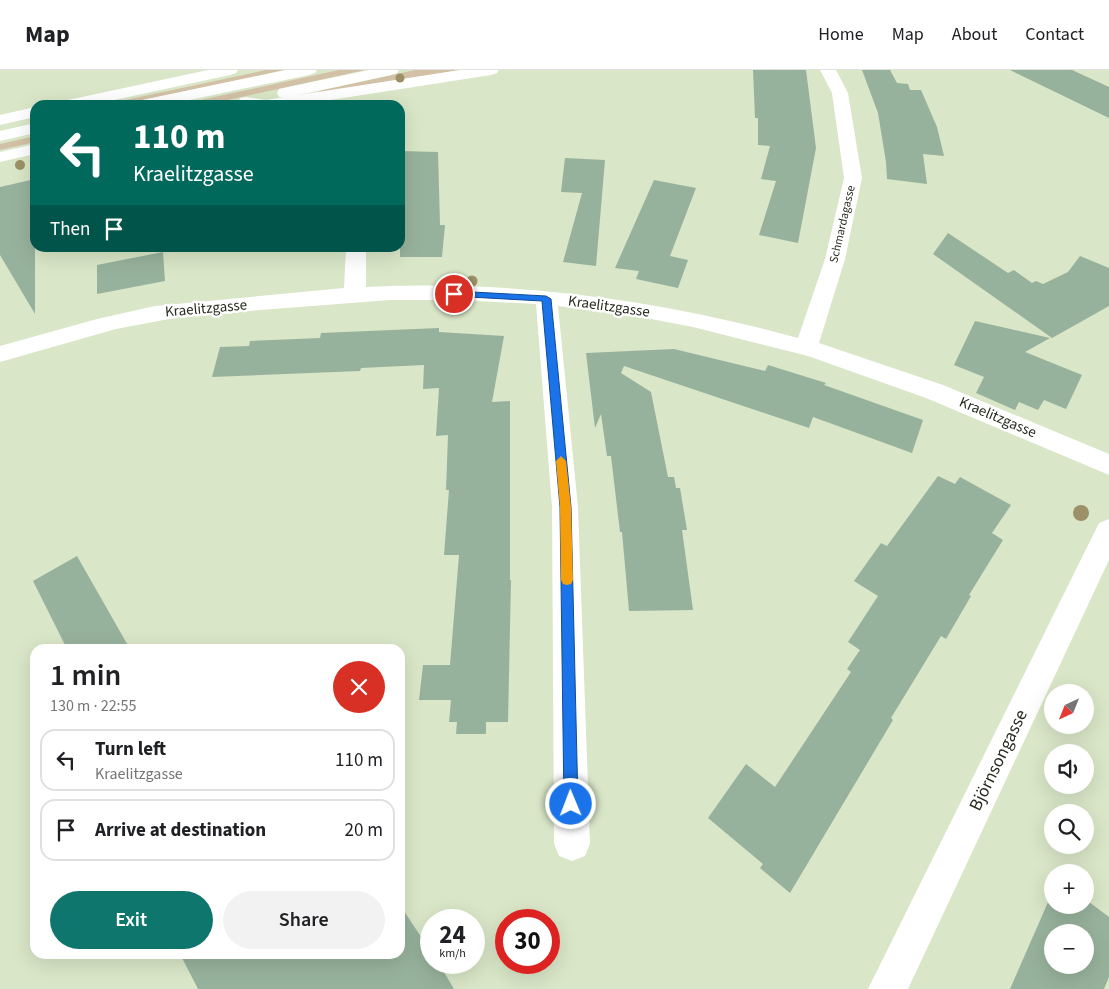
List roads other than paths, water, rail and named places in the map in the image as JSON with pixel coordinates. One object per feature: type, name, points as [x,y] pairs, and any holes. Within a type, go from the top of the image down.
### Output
[{"type":"street","points":[[91,100],[230,70]]},
{"type":"street","points":[[166,100],[309,70]]},
{"type":"street","points":[[253,100],[391,70]]},
{"type":"street","points":[[331,100],[357,98],[491,70]]},
{"type":"street","name":"Schmardagasse","points":[[806,347],[835,259],[853,178],[840,93],[828,70]]},
{"type":"street","points":[[0,120],[30,113]]},
{"type":"street","points":[[0,136],[30,129]]},
{"type":"street","points":[[0,157],[30,150]]},
{"type":"street","points":[[355,295],[356,252]]},
{"type":"street","name":"Kraelitzgasse","points":[[0,354],[156,313],[191,308],[225,307],[355,295],[421,292],[546,299],[642,310],[696,320],[806,347],[955,399],[1109,465]]},
{"type":"street","points":[[546,299],[565,507],[572,843]]},
{"type":"street","name":"Björnsongasse","points":[[888,989],[1109,531]]}]
